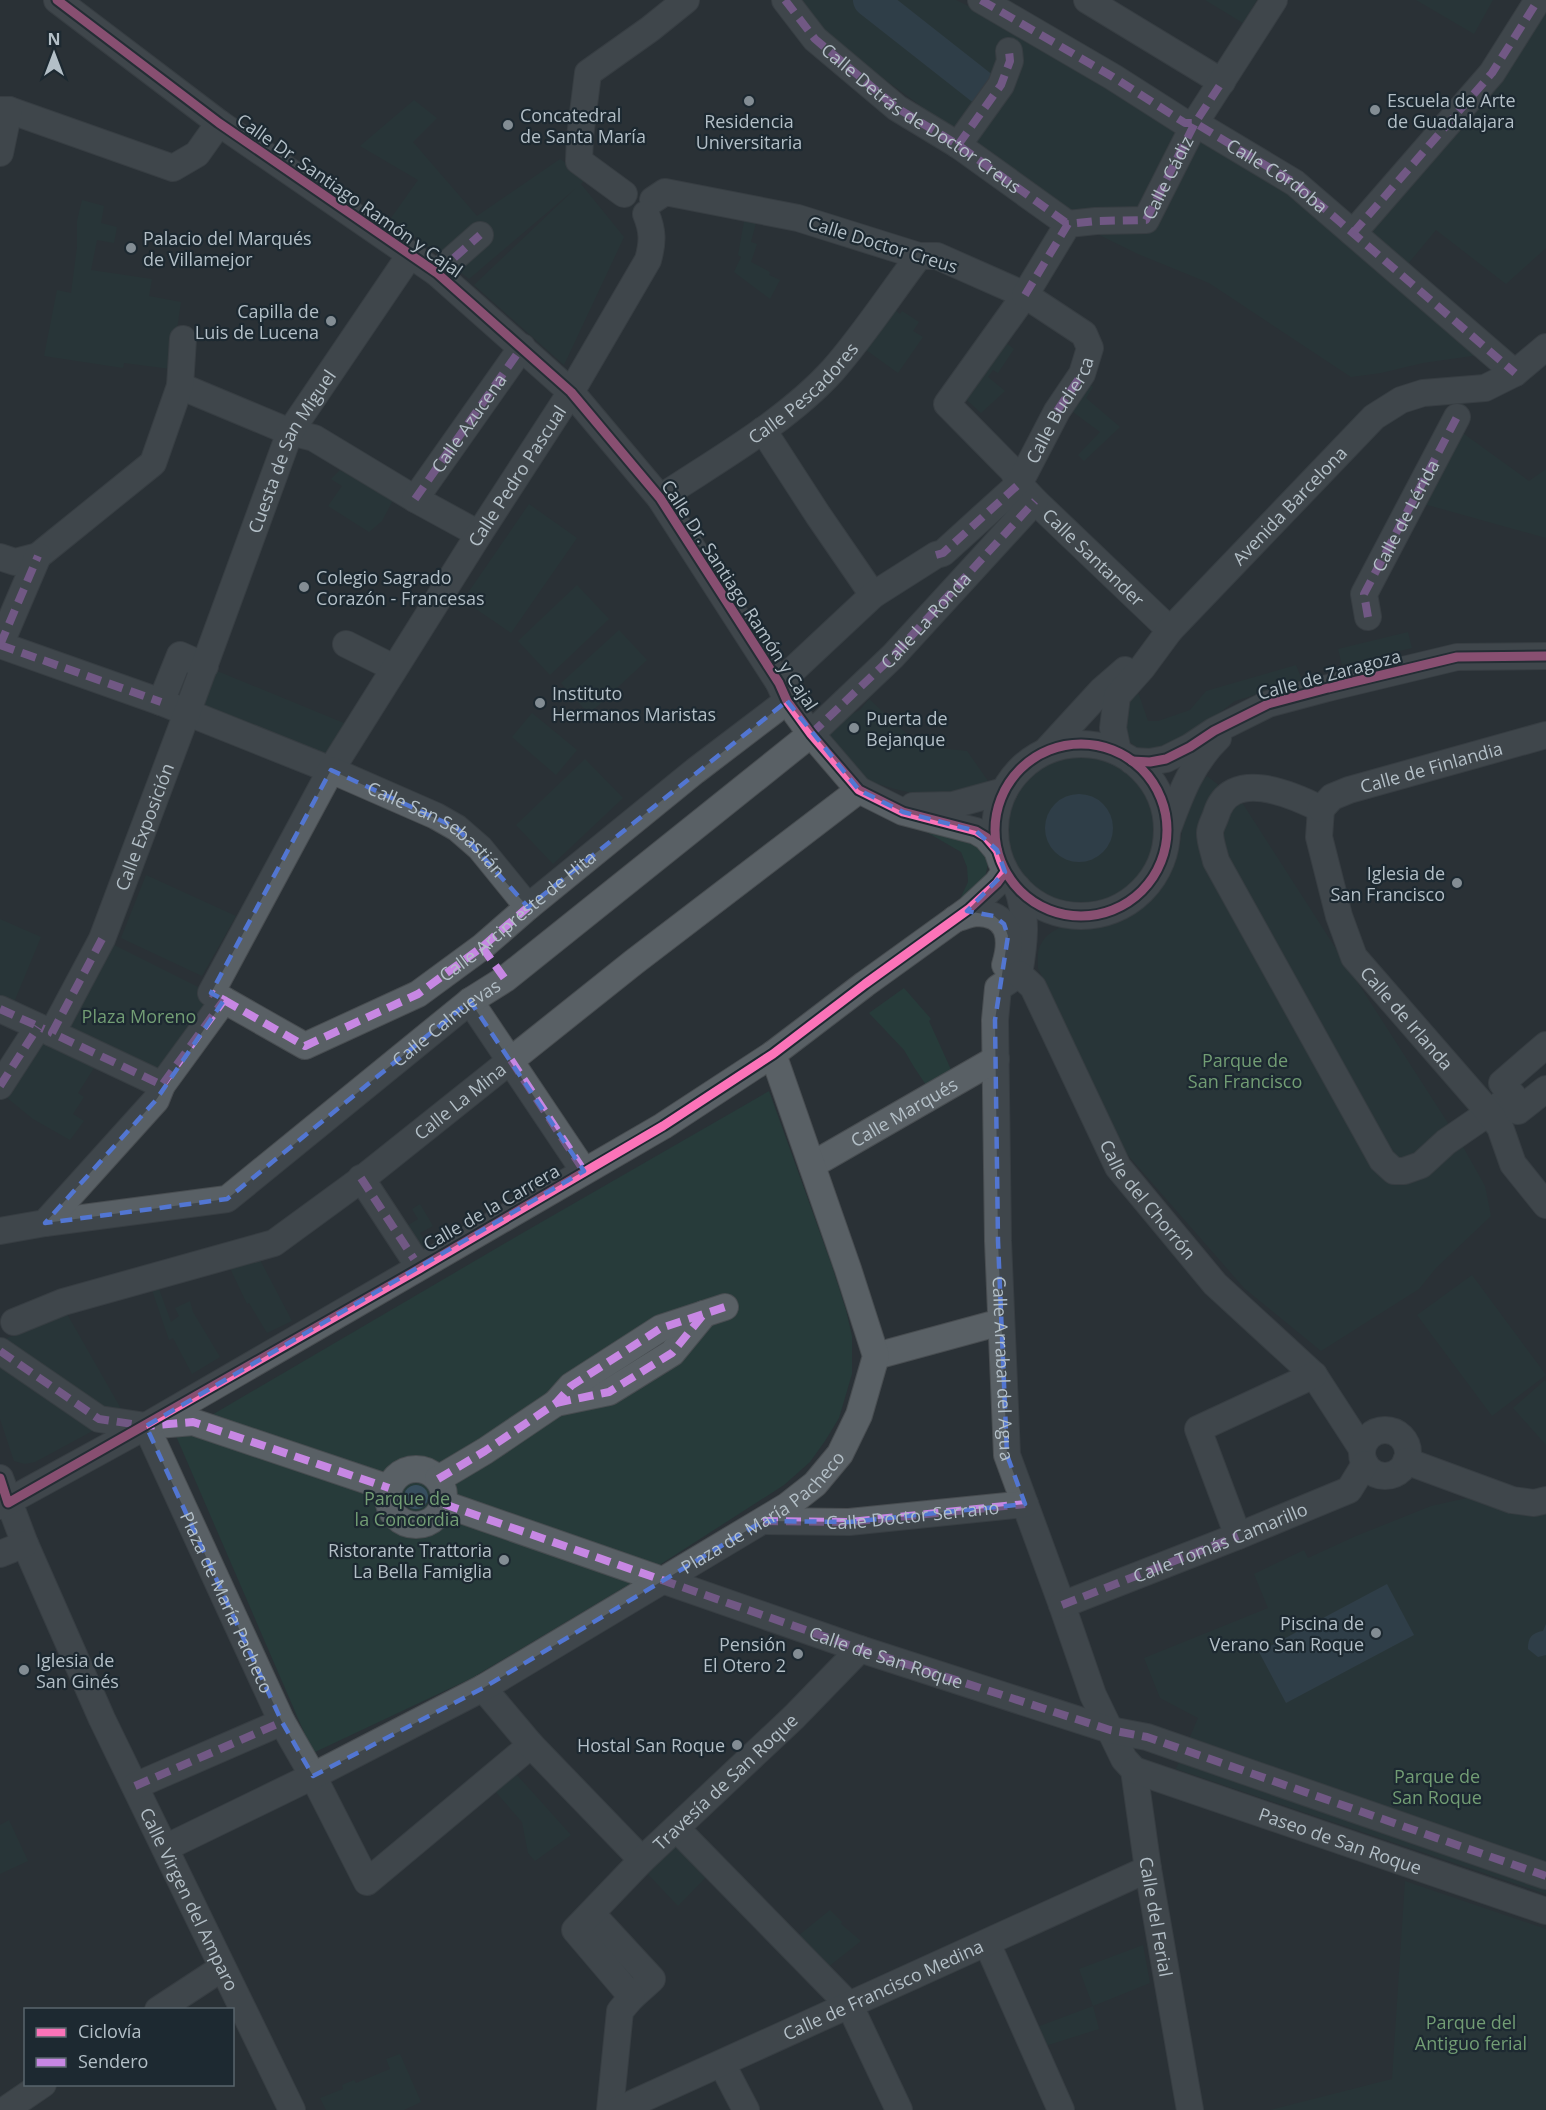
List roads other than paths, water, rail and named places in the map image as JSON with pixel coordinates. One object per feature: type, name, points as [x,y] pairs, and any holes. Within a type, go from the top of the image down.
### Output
[{"type":"street","name":"Calle Dr. Santiago Ramón y Cajal","points":[[57,0],[219,123],[437,273],[571,392],[660,498],[811,734],[859,790],[903,812],[976,831],[986,837],[1014,881]]},
{"type":"street","name":"Calle Detrás de Doctor Creus","points":[[785,0],[815,39],[897,108],[958,145],[1068,224]]},
{"type":"street","name":"Calle Córdoba","points":[[981,0],[1113,77],[1185,123],[1195,123],[1295,183],[1515,373]]},
{"type":"street","points":[[1088,0],[1222,82]]},
{"type":"street","name":"Calle Cádiz","points":[[1068,224],[1146,220],[1195,123],[1274,0]]},
{"type":"street","points":[[1353,233],[1492,74],[1538,0]]},
{"type":"street","points":[[650,207],[650,191],[641,186],[631,187],[624,194],[579,161],[579,137],[588,73],[684,1]]},
{"type":"street","points":[[958,145],[1001,85],[1010,60],[1009,51]]},
{"type":"street","points":[[0,153],[5,110],[173,168],[197,154],[219,123]]},
{"type":"street","name":"Calle Doctor Creus","points":[[650,207],[665,192],[798,218],[919,256],[937,256],[1025,295]]},
{"type":"street","name":"Calle Pedro Pascual","points":[[217,997],[331,770],[571,392],[648,260],[653,243],[650,207]]},
{"type":"street","points":[[783,692],[873,595],[936,555],[943,553],[1027,493],[1012,471],[947,404],[1025,295],[1068,224]]},
{"type":"street","points":[[437,273],[480,235]]},
{"type":"street","name":"Cuesta de San Miguel","points":[[187,713],[290,432],[410,255]]},
{"type":"street","name":"Calle Pescadores","points":[[660,498],[763,430],[809,393],[833,370],[919,256]]},
{"type":"street","name":"Calle Budierca","points":[[1025,295],[1084,334],[1090,348],[1082,374],[1057,411],[1027,493]]},
{"type":"street","points":[[0,557],[15,562],[38,555],[153,463],[180,386],[183,339]]},
{"type":"street","name":"Calle Azucena","points":[[415,499],[522,347]]},
{"type":"street","name":"Avenida Barcelona","points":[[1125,756],[1113,728],[1117,696],[1142,668],[1170,630],[1374,417],[1401,400],[1423,393],[1485,387],[1515,373],[1546,347]]},
{"type":"street","points":[[180,386],[290,432],[314,438],[415,499],[479,534]]},
{"type":"street","name":"Calle de Lérida","points":[[1368,617],[1364,594],[1457,417]]},
{"type":"street","points":[[763,430],[873,595]]},
{"type":"street","name":"Calle Santander","points":[[1027,493],[1170,630]]},
{"type":"street","name":"Calle La Ronda","points":[[811,734],[893,656],[1027,493]]},
{"type":"street","points":[[0,645],[38,555]]},
{"type":"street","points":[[1046,751],[1102,690],[1170,630]]},
{"type":"street","points":[[346,644],[394,668]]},
{"type":"street","name":"Calle San Sebastián","points":[[0,645],[161,702],[331,770],[436,816],[457,828],[480,848],[528,907]]},
{"type":"street","points":[[161,702],[180,655],[205,666]]},
{"type":"street","name":"Calle de Zaragoza","points":[[1125,756],[1150,762],[1166,759],[1268,704],[1457,657],[1546,656]]},
{"type":"street","name":"Calle Arcipreste de Hita","points":[[217,997],[305,1046],[418,994],[482,947],[695,771],[783,692]]},
{"type":"street","name":"Calle Exposición","points":[[45,1030],[102,939],[187,713]]},
{"type":"street","name":"Calle de Zaragoza","points":[[1167,831],[1187,778],[1206,749],[1240,718]]},
{"type":"street","name":"Calle Calnuevas","points":[[0,1231],[226,1198],[470,1001],[505,980],[811,734]]},
{"type":"street","name":"Calle de Finlandia","points":[[1321,809],[1332,796],[1349,790],[1546,735]]},
{"type":"street","points":[[998,987],[1026,980],[1025,935],[1014,881],[995,834],[996,818],[1004,791],[1015,775],[1029,761],[1046,751],[1068,745],[1090,745],[1125,756],[1147,775],[1158,792],[1165,811],[1167,831],[1165,850],[1148,884],[1134,898],[1117,908],[1098,914],[1078,916],[1052,911],[1014,881]]},
{"type":"street","points":[[1321,809],[1272,789],[1238,790],[1226,796],[1219,806],[1210,831],[1216,861],[1382,1160],[1394,1171],[1404,1171],[1421,1165],[1446,1142],[1511,1096],[1546,1046]]},
{"type":"street","name":"Calle La Mina","points":[[14,1322],[63,1302],[274,1243],[361,1178],[634,962],[859,790]]},
{"type":"street","name":"Calle Dr. Santiago Ramón y Cajal","points":[[884,802],[911,806],[953,805],[1004,791]]},
{"type":"street","name":"Calle de Irlanda","points":[[1321,809],[1319,837],[1339,916],[1354,957],[1500,1127],[1513,1164],[1546,1205]]},
{"type":"street","points":[[962,914],[1014,881]]},
{"type":"street","name":"Calle Arrabal del Agua","points":[[962,914],[976,913],[994,916],[1004,924],[1008,936],[1009,950],[998,987],[995,1020],[998,1242],[1007,1455],[1092,1695],[1110,1730]]},
{"type":"street","name":"Calle de la Carrera","points":[[4,1504],[146,1426],[663,1126],[773,1054],[962,914]]},
{"type":"street","name":"Calle del Chorrón","points":[[1078,916],[1047,927],[1037,940],[1026,980],[1118,1167],[1215,1284],[1314,1375],[1364,1456]]},
{"type":"street","points":[[482,947],[505,980]]},
{"type":"street","points":[[45,1223],[156,1100],[162,1085],[217,997]]},
{"type":"street","points":[[470,1001],[584,1171]]},
{"type":"street","points":[[0,1009],[162,1085]]},
{"type":"street","points":[[0,1086],[45,1030]]},
{"type":"street","points":[[773,1054],[876,1356],[1001,1322]]},
{"type":"street","name":"Calle Marqués","points":[[812,1165],[996,1059]]},
{"type":"street","points":[[1511,1096],[1546,1089]]},
{"type":"street","points":[[361,1178],[414,1259]]},
{"type":"street","points":[[441,1492],[429,1472],[418,1469],[406,1471],[396,1478],[390,1488],[388,1502],[395,1515],[406,1524],[421,1525],[435,1518],[441,1492],[485,1451],[556,1403],[571,1386],[660,1328],[714,1310]]},
{"type":"street","points":[[0,1351],[99,1419],[146,1426],[193,1422],[390,1488]]},
{"type":"street","name":"Plaza de María Pacheco","points":[[313,1776],[483,1688],[664,1581],[726,1540],[763,1521],[815,1484],[840,1454],[859,1415],[876,1356]]},
{"type":"street","points":[[1238,1536],[1198,1429],[1314,1375]]},
{"type":"street","name":"Plaza de María Pacheco","points":[[146,1426],[282,1722],[313,1776],[367,1882],[531,1745]]},
{"type":"street","points":[[1388,1430],[1401,1437],[1406,1445],[1406,1461],[1402,1468],[1389,1475],[1374,1473],[1364,1456],[1366,1439],[1372,1434],[1388,1430]]},
{"type":"street","name":"Calle Tomás Camarillo","points":[[1062,1605],[1349,1490],[1364,1456]]},
{"type":"street","points":[[1406,1461],[1512,1500],[1534,1503],[1546,1500]]},
{"type":"street","name":"Calle Virgen del Amparo","points":[[0,1478],[4,1504],[25,1544],[102,1719],[292,2110]]},
{"type":"street","name":"Calle de San Roque","points":[[441,1492],[664,1581],[860,1649],[1110,1730],[1157,1740],[1546,1876]]},
{"type":"street","name":"Calle Doctor Serrano","points":[[763,1521],[849,1522],[1025,1504]]},
{"type":"street","points":[[0,1554],[25,1544]]},
{"type":"street","name":"Travesía de San Roque","points":[[610,2110],[620,2011],[632,1997],[575,1930],[642,1860],[794,1717],[860,1649]]},
{"type":"street","points":[[483,1688],[531,1745],[642,1860]]},
{"type":"street","points":[[135,1786],[282,1722]]},
{"type":"street","name":"Calle del Ferial","points":[[1110,1730],[1124,1759],[1134,1770],[1148,1869],[1190,2110]]},
{"type":"street","name":"Paseo de San Roque","points":[[1134,1770],[1546,1911]]},
{"type":"street","points":[[165,1848],[313,1776]]},
{"type":"street","points":[[676,1828],[850,2006],[899,2110]]},
{"type":"street","name":"Calle de Francisco Medina","points":[[618,2110],[1148,1869]]},
{"type":"street","points":[[987,1943],[1061,2110]]},
{"type":"street","points":[[161,2008],[222,1968]]},
{"type":"street","points":[[722,2064],[746,2110]]},
{"type":"street","points":[[4,2110],[42,2086]]},
{"type":"water","points":[[1072,794],[1086,794],[1098,799],[1108,809],[1113,828],[1108,847],[1098,857],[1086,862],[1072,862],[1060,857],[1050,847],[1045,835],[1045,821],[1050,809],[1060,799]]},
{"type":"water","points":[[416,1485],[421,1486],[427,1492],[427,1502],[421,1508],[416,1509],[411,1508],[405,1502],[404,1497],[405,1492],[411,1486]]},
{"type":"water","points":[[1387,1584],[1414,1635],[1286,1703],[1259,1652]]},
{"type":"water","points":[[1546,1624],[1546,1655],[1538,1657],[1528,1649],[1529,1641],[1533,1634],[1543,1631]]},
{"type":"waterway","points":[[870,0],[987,92]]},
{"type":"place","name":"Residencia Universitaria","points":[[749,101]]},
{"type":"place","name":"Escuela de Arte de Guadalajara","points":[[1375,110]]},
{"type":"place","name":"Concatedral de Santa María","points":[[508,125]]},
{"type":"place","name":"Palacio del Marqués de Villamejor","points":[[131,248]]},
{"type":"place","name":"Capilla de Luis de Lucena","points":[[331,321]]},
{"type":"place","name":"Colegio Sagrado Corazón - Francesas","points":[[304,587]]},
{"type":"place","name":"Instituto Hermanos Maristas","points":[[540,703]]},
{"type":"place","name":"Puerta de Bejanque","points":[[854,728]]},
{"type":"place","name":"Iglesia de San Francisco","points":[[1457,883]]},
{"type":"place","name":"Ristorante Trattoria La Bella Famiglia","points":[[504,1560]]},
{"type":"place","name":"Piscina de Verano San Roque","points":[[1376,1633]]},
{"type":"place","name":"Pensión El Otero 2","points":[[798,1654]]},
{"type":"place","name":"Iglesia de San Ginés","points":[[24,1670]]},
{"type":"place","name":"Hostal San Roque","points":[[737,1745]]},
{"type":"park label","name":"Plaza Moreno","points":[[139,1016]]},
{"type":"park label","name":"Parque de San Francisco","points":[[1245,1070]]},
{"type":"park label","name":"Parque de la Concordia","points":[[407,1508]]},
{"type":"park label","name":"Parque de San Roque","points":[[1437,1786]]},
{"type":"park label","name":"Parque del Antiguo ferial","points":[[1471,2032]]}]
